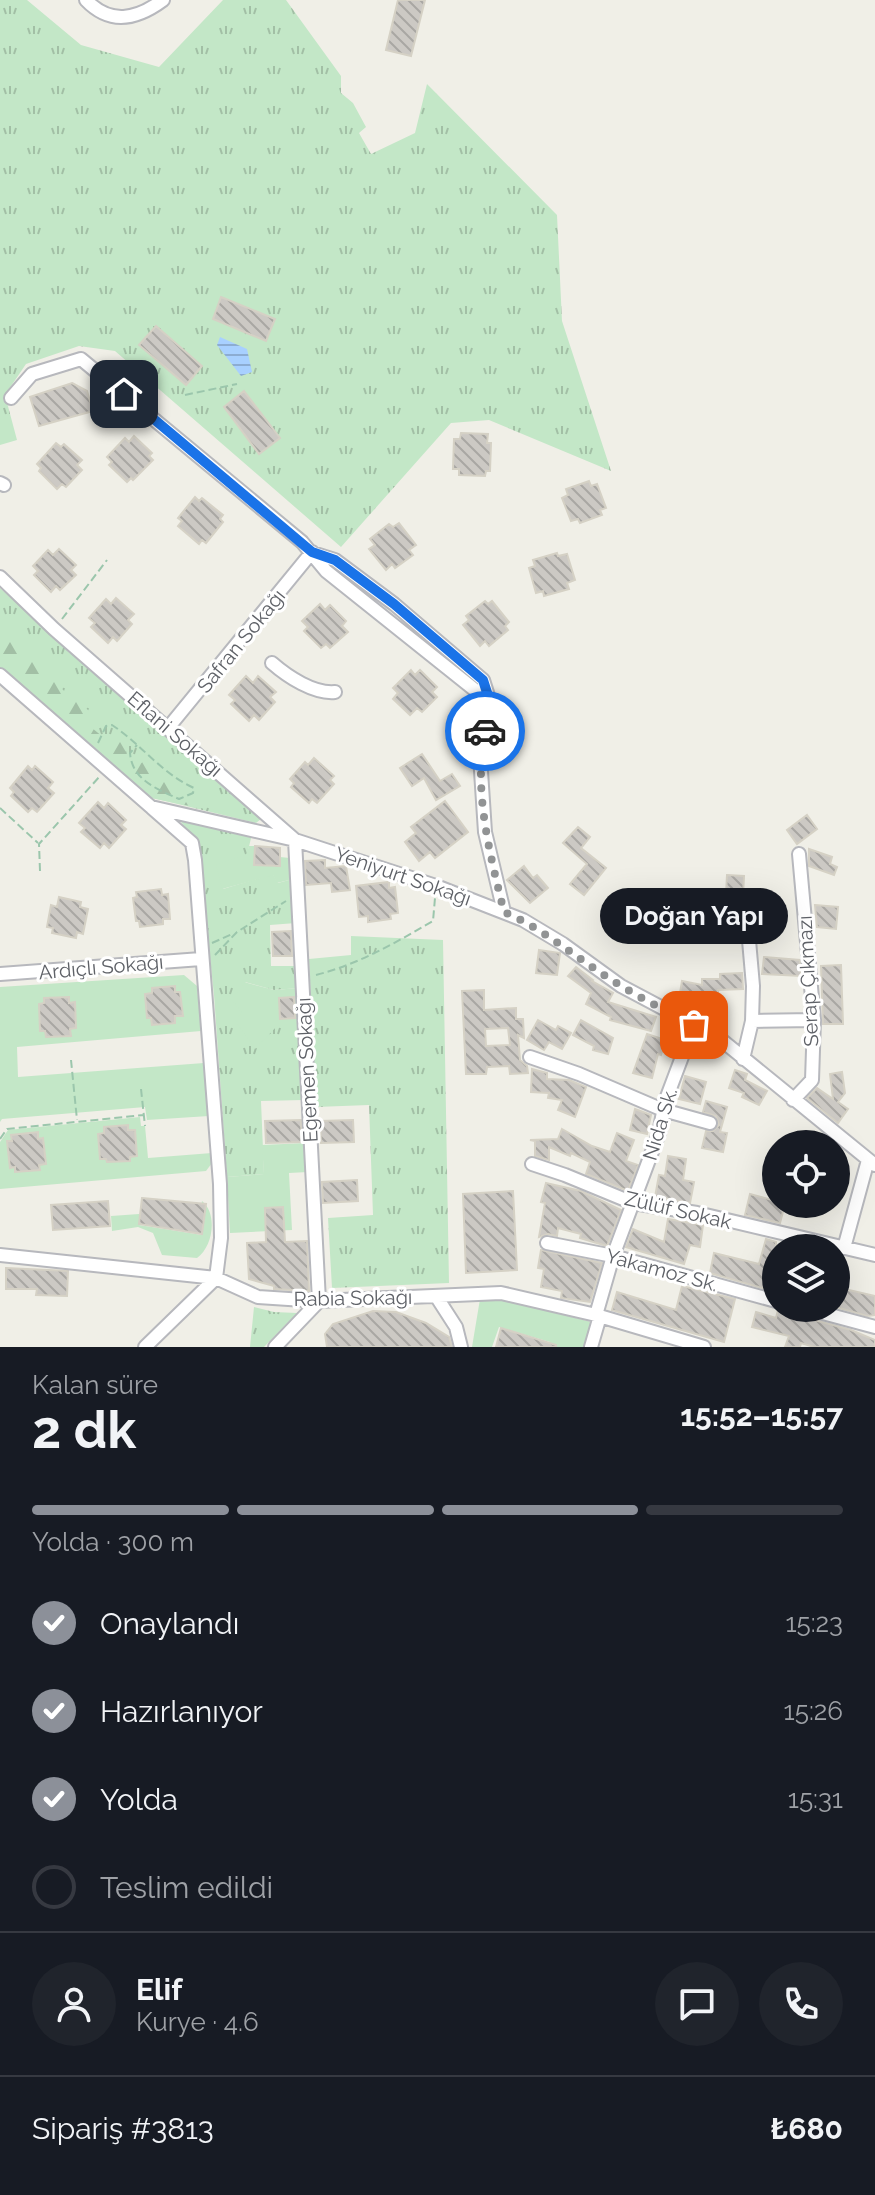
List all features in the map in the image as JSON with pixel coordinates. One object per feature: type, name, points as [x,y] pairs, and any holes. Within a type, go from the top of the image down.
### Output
[{"type":"street","points":[[86,0],[98,13],[114,17],[143,12],[163,0]]},
{"type":"street","points":[[11,398],[32,374],[81,359],[312,552],[335,560],[394,604],[483,680],[490,702],[480,756],[485,832],[504,912]]},
{"type":"street","name":"Safran Sokağı","points":[[168,728],[312,552]]},
{"type":"street","name":"Eflani Sokağı","points":[[0,577],[54,629],[295,840]]},
{"type":"street","points":[[272,663],[293,679],[330,693],[335,692]]},
{"type":"street","name":"Yeniyurt Sokağı","points":[[0,675],[151,807],[295,840],[436,886],[523,920],[563,944],[621,986],[719,1038],[872,1162]]},
{"type":"street","points":[[145,1347],[216,1278],[221,1238],[220,1184],[192,843],[151,807]]},
{"type":"street","name":"Egemen Sokağı","points":[[295,840],[319,1301]]},
{"type":"street","name":"Serap Çıkmazı","points":[[793,1100],[812,1080],[814,1020],[799,854]]},
{"type":"street","points":[[743,1059],[752,1021],[753,986],[746,906]]},
{"type":"street","name":"Ardıçlı Sokağı","points":[[0,974],[201,959]]},
{"type":"street","points":[[752,1021],[814,1020]]},
{"type":"street","name":"Nida Sk.","points":[[591,1347],[613,1256],[659,1133],[663,1110],[694,1025]]},
{"type":"street","points":[[530,1057],[663,1110],[710,1123]]},
{"type":"street","points":[[849,1234],[872,1162]]},
{"type":"street","name":"Zülüf Sokak","points":[[532,1164],[633,1203],[697,1213],[785,1234]]},
{"type":"street","name":"Yakamoz Sk.","points":[[547,1243],[613,1256],[762,1297]]},
{"type":"street","name":"Zülüf Sokak","points":[[850,1249],[875,1255]]},
{"type":"street","name":"Rabia Sokağı","points":[[0,1255],[216,1278],[258,1297],[319,1301],[501,1293],[598,1315],[704,1347]]},
{"type":"street","points":[[436,1296],[456,1327],[461,1347]]},
{"type":"street","points":[[275,1347],[319,1301]]},
{"type":"street","points":[[850,1320],[875,1327]]},
{"type":"path","points":[[185,395],[237,384]]},
{"type":"path","points":[[54,629],[107,560]]},
{"type":"path","points":[[91,755],[106,726],[112,725],[137,745],[168,773],[194,788],[193,793],[179,799],[154,789],[140,777],[130,759],[130,753],[137,745]]},
{"type":"path","points":[[40,871],[39,844],[107,768]]},
{"type":"path","points":[[0,808],[39,844]]},
{"type":"path","points":[[303,978],[340,969],[383,950],[433,921],[436,886]]},
{"type":"path","points":[[201,959],[274,905],[298,895]]},
{"type":"path","points":[[201,959],[237,932]]},
{"type":"path","points":[[71,1060],[77,1122]]},
{"type":"path","points":[[141,1089],[145,1126]]},
{"type":"path","points":[[0,1139],[7,1129],[144,1115]]},
{"type":"green space","points":[[0,0],[27,0],[81,45],[159,67],[223,0],[286,0],[341,76],[341,93],[353,103],[366,127],[359,133],[371,154],[415,133],[427,84],[557,215],[562,321],[611,471],[489,420],[451,423],[341,547],[115,351],[79,346],[26,364],[5,395],[17,440],[0,445]]},
{"type":"green space","points":[[0,588],[261,819],[256,823],[153,798],[0,666]]},
{"type":"green space","points":[[0,621],[29,647],[55,682],[100,719],[92,728],[114,746],[120,734],[130,740],[125,753],[141,763],[151,757],[209,801],[205,809],[151,798],[98,756],[97,744],[86,744],[0,670]]},
{"type":"green space","points":[[182,819],[252,834],[247,855],[223,889],[273,874],[278,883],[289,880],[296,923],[270,925],[271,966],[298,966],[299,988],[274,990],[245,982],[280,1023],[300,1023],[303,1100],[261,1101],[264,1174],[227,1177],[214,995],[199,855],[196,840],[181,822]]},
{"type":"green space","points":[[249,846],[255,846],[254,865],[280,865],[280,857],[290,858],[289,880],[277,883],[273,875],[222,889],[216,865],[246,855]]},
{"type":"green space","points":[[351,936],[443,940],[449,1283],[332,1288],[328,1218],[373,1215],[369,1105],[316,1107],[309,959],[351,955]]},
{"type":"green space","points":[[184,975],[197,986],[201,1031],[17,1047],[18,1077],[204,1063],[209,1116],[147,1120],[145,1107],[2,1119],[0,1122],[0,987]]},
{"type":"green space","points":[[244,982],[274,990],[299,988],[300,1023],[280,1023],[255,1049],[235,1020],[242,1013],[233,1001]]},
{"type":"green space","points":[[140,1117],[141,1126],[145,1126],[148,1158],[212,1153],[212,1163],[206,1171],[0,1189],[0,1142],[8,1130]]},
{"type":"green space","points":[[306,1143],[308,1172],[289,1173],[292,1230],[230,1233],[227,1177],[264,1174],[262,1145]]},
{"type":"green space","points":[[202,1201],[210,1214],[212,1230],[207,1246],[197,1258],[162,1255],[153,1233],[138,1227],[112,1231],[111,1216],[139,1214],[139,1225],[202,1235],[206,1208],[201,1207]]},
{"type":"green space","points":[[480,1299],[506,1300],[591,1322],[593,1328],[587,1347],[549,1347],[550,1342],[499,1327],[492,1347],[472,1347]]},
{"type":"green space","points":[[254,1307],[297,1313],[264,1347],[250,1347]]},
{"type":"water","points":[[220,337],[247,349],[252,372],[241,376],[217,345]]},
{"type":"building","points":[[398,0],[425,0],[411,56],[386,50]]},
{"type":"building","points":[[221,297],[275,319],[266,341],[213,319]]},
{"type":"building","points":[[156,326],[202,366],[186,385],[139,345]]},
{"type":"building","points":[[72,383],[87,391],[93,411],[39,426],[30,397]]},
{"type":"building","points":[[244,391],[280,438],[259,454],[224,407]]},
{"type":"building","points":[[461,433],[488,434],[487,443],[491,443],[490,471],[486,471],[485,476],[459,475],[459,469],[453,469],[454,439],[460,439]]},
{"type":"building","points":[[134,436],[152,453],[149,456],[153,460],[127,482],[109,465],[112,462],[107,457],[125,438],[129,442]]},
{"type":"building","points":[[56,443],[61,447],[64,444],[82,460],[77,465],[82,470],[66,487],[62,484],[57,489],[39,471],[41,468],[37,464]]},
{"type":"building","points":[[589,481],[591,486],[597,484],[606,508],[600,510],[602,515],[580,523],[578,519],[571,521],[562,498],[568,495],[566,489]]},
{"type":"building","points":[[195,497],[199,501],[202,498],[223,515],[220,519],[223,522],[206,543],[202,540],[199,544],[178,526],[182,521],[178,518]]},
{"type":"building","points":[[399,523],[416,545],[409,550],[413,555],[395,568],[392,564],[386,570],[369,549],[375,545],[370,539],[389,524],[393,527]]},
{"type":"building","points":[[59,549],[76,565],[71,570],[76,575],[60,590],[56,586],[51,592],[34,575],[38,571],[33,566],[48,550],[53,555]]},
{"type":"building","points":[[557,553],[558,556],[567,554],[575,580],[567,583],[569,589],[544,596],[543,591],[536,593],[529,568],[535,566],[533,560]]},
{"type":"building","points":[[116,598],[134,614],[128,620],[132,624],[117,641],[113,637],[108,643],[91,627],[95,623],[89,618],[106,599],[111,604]]},
{"type":"building","points":[[485,601],[488,604],[492,601],[509,622],[505,626],[508,630],[489,646],[485,641],[480,646],[463,625],[469,620],[466,616]]},
{"type":"building","points":[[320,604],[325,610],[330,605],[346,621],[342,626],[348,632],[330,648],[326,644],[321,648],[304,631],[308,627],[302,621]]},
{"type":"building","points":[[411,670],[415,675],[420,670],[437,687],[432,692],[437,697],[422,712],[417,708],[410,715],[393,699],[398,693],[393,688]]},
{"type":"building","points":[[246,676],[253,683],[258,676],[276,692],[270,697],[275,702],[259,720],[254,715],[249,721],[231,704],[235,700],[229,695]]},
{"type":"building","points":[[422,754],[440,781],[452,774],[460,786],[436,800],[424,778],[412,786],[400,768]]},
{"type":"building","points":[[314,758],[334,776],[330,780],[334,784],[317,803],[312,799],[309,803],[291,787],[294,783],[290,779],[305,762],[308,765]]},
{"type":"building","points":[[28,766],[32,770],[35,766],[53,782],[48,788],[54,793],[37,812],[32,808],[28,812],[11,796],[14,792],[10,788]]},
{"type":"building","points":[[445,801],[468,832],[435,858],[430,852],[419,861],[405,842],[416,833],[411,827]]},
{"type":"building","points":[[98,802],[104,808],[108,803],[126,820],[121,825],[126,829],[109,848],[104,843],[100,848],[81,832],[85,828],[79,823]]},
{"type":"building","points":[[807,815],[817,829],[797,844],[787,830]]},
{"type":"building","points":[[578,827],[590,837],[581,848],[606,868],[584,895],[570,884],[587,864],[563,843]]},
{"type":"building","points":[[255,846],[280,848],[280,866],[254,865]]},
{"type":"building","points":[[809,849],[832,857],[830,864],[837,867],[834,875],[809,866]]},
{"type":"building","points":[[325,860],[325,868],[346,866],[350,890],[332,892],[331,883],[306,885],[305,861]]},
{"type":"building","points":[[524,866],[533,878],[537,875],[548,888],[530,903],[507,880]]},
{"type":"building","points":[[727,875],[744,876],[743,896],[726,895]]},
{"type":"building","points":[[389,882],[389,888],[395,887],[398,913],[390,914],[391,919],[368,922],[368,916],[359,917],[356,886]]},
{"type":"building","points":[[161,889],[162,895],[168,894],[170,919],[163,919],[163,924],[140,927],[139,921],[136,921],[133,898],[137,897],[136,892]]},
{"type":"building","points":[[59,897],[81,902],[80,907],[88,909],[83,934],[77,932],[76,938],[52,933],[53,928],[47,927],[51,905],[57,907]]},
{"type":"building","points":[[815,905],[838,907],[836,929],[817,927]]},
{"type":"building","points":[[291,931],[292,956],[273,956],[272,932]]},
{"type":"building","points":[[539,950],[560,953],[557,975],[536,973]]},
{"type":"building","points":[[764,957],[800,960],[801,976],[762,974]]},
{"type":"building","points":[[841,965],[843,1024],[823,1024],[821,966]]},
{"type":"building","points":[[576,967],[613,993],[608,1002],[656,1017],[651,1031],[610,1020],[611,1017],[586,1004],[591,993],[568,976]]},
{"type":"building","points":[[742,973],[743,989],[718,990],[718,1000],[702,1000],[680,993],[682,981],[702,985],[702,979],[720,979],[720,974]]},
{"type":"building","points":[[175,986],[175,992],[180,992],[183,1016],[175,1016],[175,1023],[152,1025],[151,1018],[147,1018],[145,994],[152,993],[152,988]]},
{"type":"building","points":[[484,990],[484,1010],[516,1008],[516,1019],[523,1019],[524,1038],[518,1035],[520,1060],[527,1066],[528,1073],[510,1074],[509,1066],[487,1067],[486,1074],[466,1074],[462,991]],"holes":[[[508,1028],[510,1045],[486,1046],[485,1029]]]},
{"type":"building","points":[[69,997],[69,1003],[75,1002],[76,1028],[70,1029],[71,1036],[46,1037],[45,1031],[40,1031],[39,1004],[44,1003],[44,998]]},
{"type":"building","points":[[294,997],[295,1018],[280,1019],[279,998]]},
{"type":"building","points":[[538,1020],[556,1030],[558,1026],[571,1033],[562,1049],[549,1042],[544,1050],[527,1040]]},
{"type":"building","points":[[581,1020],[613,1038],[608,1054],[593,1050],[594,1046],[573,1035]]},
{"type":"building","points":[[647,1034],[665,1040],[652,1078],[633,1073]]},
{"type":"building","points":[[532,1069],[547,1073],[547,1079],[569,1080],[586,1087],[575,1117],[558,1110],[562,1100],[548,1098],[549,1093],[531,1092]]},
{"type":"building","points":[[735,1070],[747,1074],[745,1080],[767,1091],[759,1105],[742,1097],[744,1093],[729,1088]]},
{"type":"building","points":[[842,1072],[845,1093],[838,1102],[848,1109],[838,1123],[807,1098],[817,1088],[833,1099],[830,1074]]},
{"type":"building","points":[[685,1076],[706,1082],[700,1104],[679,1099]]},
{"type":"building","points":[[706,1101],[727,1107],[720,1132],[727,1133],[723,1152],[702,1148],[706,1131],[713,1131],[719,1125],[716,1116],[703,1112]]},
{"type":"building","points":[[635,1109],[651,1115],[647,1134],[630,1130]]},
{"type":"building","points":[[301,1120],[302,1142],[266,1143],[265,1121]]},
{"type":"building","points":[[353,1120],[354,1142],[321,1143],[320,1121]]},
{"type":"building","points":[[128,1125],[128,1130],[135,1130],[137,1156],[130,1157],[130,1161],[107,1162],[100,1159],[98,1134],[104,1133],[104,1127]]},
{"type":"building","points":[[562,1129],[610,1152],[617,1133],[634,1140],[626,1161],[638,1165],[628,1191],[586,1174],[590,1162],[571,1153],[570,1156],[549,1147],[549,1160],[535,1156],[535,1141],[530,1140],[558,1139]]},
{"type":"building","points":[[38,1132],[38,1139],[43,1138],[46,1164],[39,1165],[40,1170],[15,1172],[15,1167],[10,1168],[7,1141],[12,1141],[11,1135]]},
{"type":"building","points":[[668,1156],[686,1159],[683,1180],[694,1182],[690,1203],[655,1197],[659,1175],[665,1176]]},
{"type":"building","points":[[357,1180],[358,1201],[323,1203],[322,1182]]},
{"type":"building","points":[[546,1183],[581,1191],[621,1210],[607,1246],[558,1228],[557,1236],[548,1234],[539,1237],[545,1203],[541,1202]]},
{"type":"building","points":[[513,1191],[517,1270],[466,1273],[463,1194]]},
{"type":"building","points":[[750,1194],[762,1197],[762,1218],[781,1218],[780,1223],[745,1215]]},
{"type":"building","points":[[142,1198],[206,1204],[202,1234],[139,1224]]},
{"type":"building","points":[[108,1201],[110,1226],[53,1230],[51,1205]]},
{"type":"building","points":[[283,1207],[285,1242],[307,1241],[309,1291],[274,1289],[274,1286],[249,1279],[247,1243],[266,1242],[265,1208]]},
{"type":"building","points":[[668,1219],[703,1225],[700,1247],[690,1245],[684,1264],[626,1247],[633,1229],[664,1242]]},
{"type":"building","points":[[541,1250],[602,1263],[590,1302],[561,1298],[562,1291],[541,1287],[544,1269],[538,1268]]},
{"type":"building","points":[[714,1253],[759,1264],[762,1253],[762,1288],[710,1273]]},
{"type":"building","points":[[6,1268],[68,1271],[67,1296],[36,1295],[37,1289],[6,1289]]},
{"type":"building","points":[[682,1286],[735,1299],[724,1342],[612,1310],[617,1292],[676,1310]]},
{"type":"building","points":[[850,1290],[875,1296],[875,1315],[850,1311]]},
{"type":"building","points":[[373,1311],[396,1312],[426,1323],[449,1337],[452,1347],[327,1347],[325,1334],[333,1324]]},
{"type":"building","points":[[756,1312],[762,1314],[762,1322],[822,1322],[851,1330],[875,1340],[875,1347],[814,1347],[801,1343],[800,1347],[785,1347],[789,1336],[752,1327]]},
{"type":"building","points":[[501,1328],[556,1345],[556,1347],[496,1347]]},
{"type":"way so far","points":[[485,731],[480,756],[485,832],[504,912],[563,944],[621,986],[694,1025]]},
{"type":"place","name":"Doğan Yapı","points":[[694,1025]]},
{"type":"route","points":[[124,394],[312,552],[335,560],[394,604],[483,680],[490,702],[485,731]]}]
